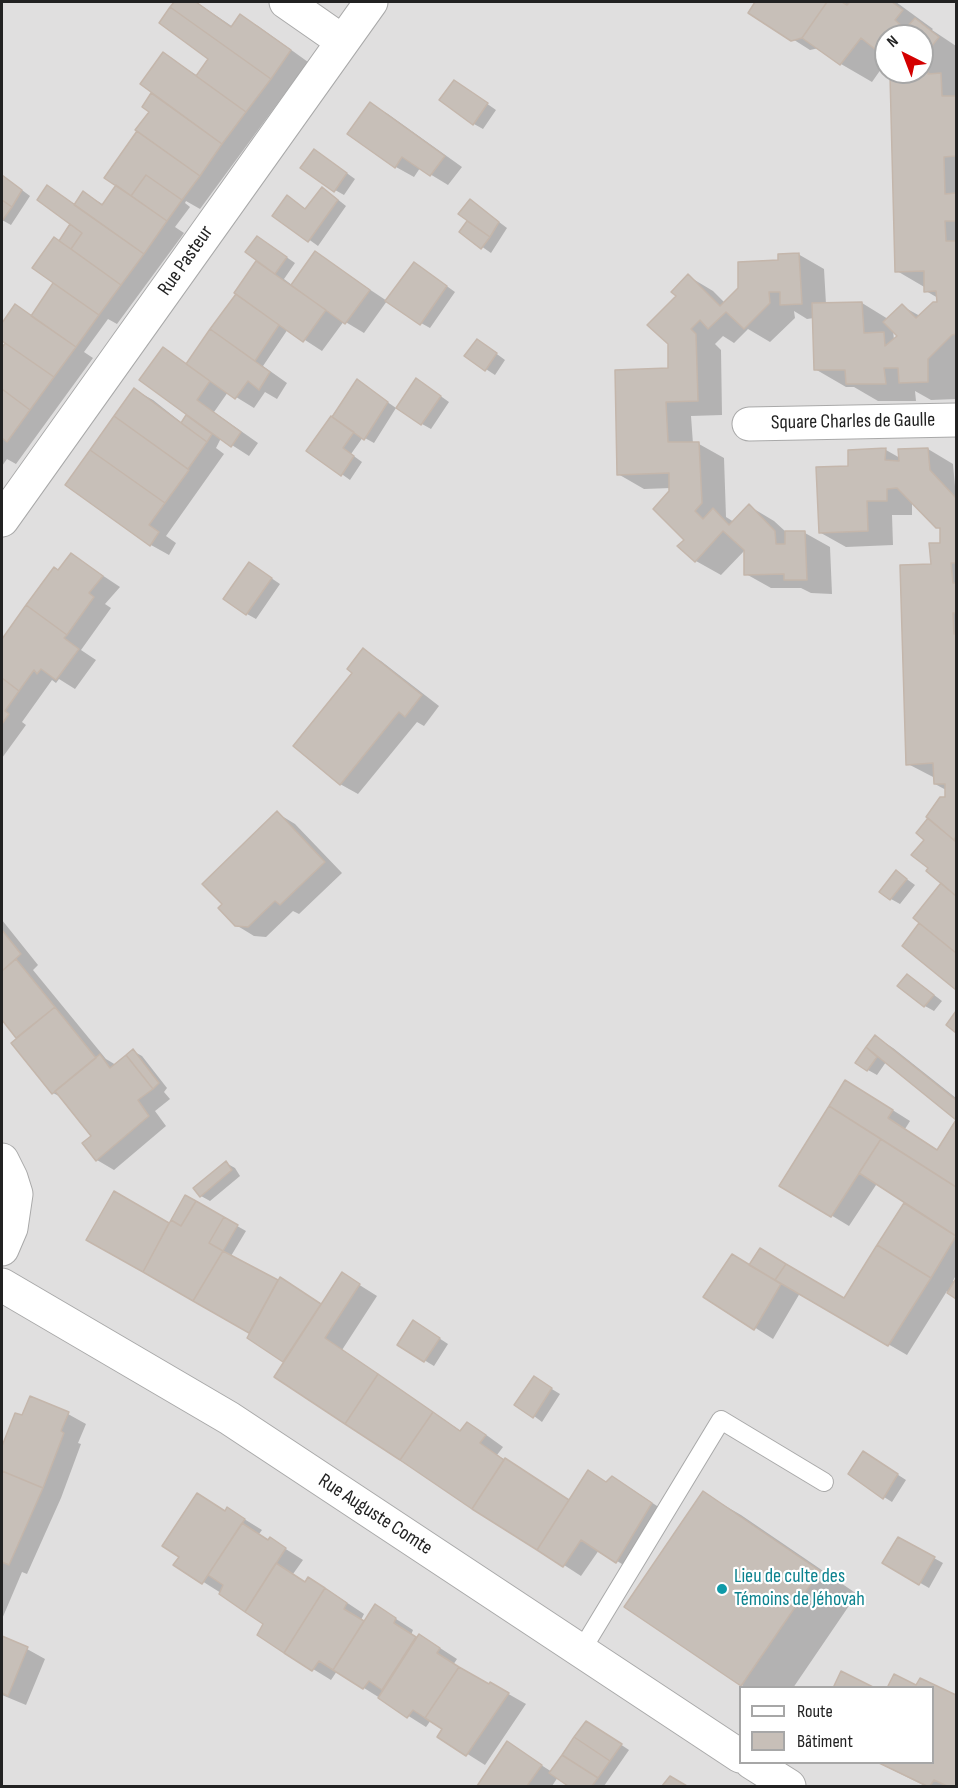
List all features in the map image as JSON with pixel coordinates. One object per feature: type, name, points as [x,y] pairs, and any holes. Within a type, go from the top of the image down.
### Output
[{"type":"street","points":[[286,2],[342,41]]},
{"type":"street","name":"Rue Pasteur","points":[[2,520],[371,2]]},
{"type":"street","name":"Square Charles de Gaulle","points":[[749,424],[957,420]]},
{"type":"street","points":[[2,1160],[16,1194],[11,1228],[2,1249]]},
{"type":"street","name":"Rue Auguste Comte","points":[[2,1285],[229,1418],[739,1755]]},
{"type":"street","points":[[754,1764],[789,1786]]},
{"type":"lane","points":[[581,1651],[721,1420],[824,1482]]},
{"type":"shaded area","points":[[2,2],[956,2],[956,1786],[2,1786]]},
{"type":"building","points":[[174,2],[196,2],[231,27],[240,14],[291,50],[271,79],[170,7]]},
{"type":"building","points":[[755,2],[827,2],[802,38],[791,41],[748,13]]},
{"type":"building","points":[[827,2],[842,2],[847,5],[850,2],[892,2],[903,10],[895,20],[899,24],[874,24],[874,48],[861,38],[840,65],[802,38]]},
{"type":"building","points":[[170,7],[271,79],[246,112],[196,76],[208,59],[159,23]]},
{"type":"building","points":[[915,18],[923,24],[910,24]]},
{"type":"building","points":[[934,33],[939,37],[934,43]]},
{"type":"building","points":[[163,52],[246,112],[222,144],[140,84]]},
{"type":"building","points":[[941,73],[942,96],[956,96],[956,156],[944,157],[945,194],[956,193],[956,221],[945,221],[946,241],[956,241],[956,334],[952,335],[928,359],[928,382],[899,383],[898,368],[884,368],[886,384],[846,384],[845,370],[814,370],[812,303],[862,302],[864,333],[884,332],[885,346],[897,336],[883,322],[902,304],[916,318],[933,302],[937,302],[936,291],[924,292],[924,271],[895,272],[890,84],[934,84],[934,74]]},
{"type":"building","points":[[454,80],[488,103],[473,125],[439,100]]},
{"type":"building","points":[[151,93],[222,144],[200,176],[135,130],[149,112],[142,107]]},
{"type":"building","points":[[370,102],[445,156],[430,176],[402,157],[395,168],[347,134]]},
{"type":"building","points":[[137,131],[200,176],[182,200],[146,175],[131,196],[104,178]]},
{"type":"building","points":[[314,149],[347,173],[334,192],[300,168]]},
{"type":"building","points":[[2,175],[22,190],[12,207],[2,200]]},
{"type":"building","points":[[146,175],[182,200],[167,221],[131,196]]},
{"type":"building","points":[[47,185],[144,254],[121,285],[71,249],[82,233],[37,200]]},
{"type":"building","points":[[116,185],[167,221],[144,254],[74,205],[83,191],[102,205]]},
{"type":"building","points":[[322,187],[338,200],[308,242],[272,216],[287,195],[305,209]]},
{"type":"building","points":[[470,199],[499,222],[490,237],[458,214]]},
{"type":"building","points":[[2,200],[12,207],[2,221]]},
{"type":"building","points":[[467,221],[490,237],[481,249],[459,232]]},
{"type":"building","points":[[70,224],[82,233],[71,249],[59,241]]},
{"type":"building","points":[[257,236],[287,257],[275,274],[245,252]]},
{"type":"building","points":[[54,237],[121,285],[99,315],[32,268]]},
{"type":"building","points":[[315,251],[370,290],[345,324],[291,285]]},
{"type":"building","points":[[799,253],[802,304],[780,305],[780,292],[769,292],[770,303],[744,329],[726,312],[708,329],[700,320],[691,329],[696,334],[698,401],[666,402],[668,442],[699,442],[702,503],[695,511],[703,519],[713,508],[729,525],[749,504],[775,531],[776,544],[785,544],[785,531],[805,531],[807,580],[784,580],[784,574],[744,575],[744,550],[723,531],[695,562],[677,546],[684,540],[653,509],[669,491],[669,473],[617,475],[615,370],[668,368],[668,344],[647,325],[676,296],[671,292],[688,274],[720,306],[738,288],[738,262],[778,260],[778,254]]},
{"type":"building","points":[[256,261],[326,310],[303,342],[234,293]]},
{"type":"building","points":[[414,262],[447,286],[420,325],[385,301]]},
{"type":"building","points":[[53,283],[99,315],[76,347],[31,316]]},
{"type":"building","points":[[236,294],[279,325],[255,361],[210,329]]},
{"type":"building","points":[[15,304],[76,347],[54,377],[2,341],[2,323]]},
{"type":"building","points":[[210,329],[270,372],[259,390],[248,381],[235,399],[186,364]]},
{"type":"building","points":[[477,339],[497,353],[485,371],[464,356]]},
{"type":"building","points":[[5,343],[54,377],[30,410],[2,389],[2,348]]},
{"type":"building","points":[[163,347],[210,381],[197,400],[241,432],[231,447],[139,380]]},
{"type":"building","points":[[416,378],[441,396],[421,425],[396,408]]},
{"type":"building","points":[[357,379],[388,402],[364,440],[332,417]]},
{"type":"building","points":[[134,388],[207,442],[188,469],[114,416]]},
{"type":"building","points":[[2,389],[30,410],[7,442],[2,438]]},
{"type":"building","points":[[186,415],[212,434],[207,442],[181,423]]},
{"type":"building","points":[[114,416],[189,470],[165,503],[90,450]]},
{"type":"building","points":[[331,416],[354,432],[343,448],[354,456],[341,476],[306,451]]},
{"type":"building","points":[[886,448],[885,460],[899,461],[898,449],[928,448],[930,470],[956,498],[956,563],[951,563],[953,583],[956,583],[956,613],[953,613],[954,634],[956,633],[956,836],[954,840],[926,817],[940,797],[945,797],[945,784],[934,784],[933,763],[906,765],[900,565],[931,564],[929,543],[940,543],[940,528],[936,528],[897,488],[887,489],[887,501],[867,501],[868,531],[819,533],[816,467],[848,466],[848,450]]},
{"type":"building","points":[[90,450],[165,503],[149,525],[159,532],[150,546],[65,485]]},
{"type":"building","points":[[71,553],[103,576],[89,593],[94,597],[67,635],[26,605],[54,567],[58,570]]},
{"type":"building","points":[[249,562],[272,578],[246,615],[223,599]]},
{"type":"building","points":[[26,605],[67,635],[64,638],[79,649],[56,680],[41,669],[37,674],[34,670],[19,691],[2,678],[2,639]]},
{"type":"building","points":[[363,648],[422,695],[405,717],[399,712],[340,785],[293,746],[352,673],[347,669]]},
{"type":"building","points":[[2,678],[19,691],[5,711],[9,714],[2,724]]},
{"type":"building","points":[[277,811],[325,862],[280,905],[275,901],[248,927],[235,926],[218,908],[222,904],[202,884]]},
{"type":"building","points":[[928,818],[956,842],[956,896],[926,871],[928,868],[911,855],[924,840],[916,833]]},
{"type":"building","points":[[896,870],[907,879],[890,900],[879,892]]},
{"type":"building","points":[[941,883],[956,896],[956,953],[913,918]]},
{"type":"building","points":[[919,923],[956,953],[956,990],[902,946]]},
{"type":"building","points":[[2,930],[21,954],[2,971]]},
{"type":"building","points":[[16,959],[55,1007],[16,1038],[2,1020],[2,971]]},
{"type":"building","points":[[907,974],[934,995],[924,1007],[897,986]]},
{"type":"building","points":[[55,1007],[96,1058],[52,1094],[11,1043]]},
{"type":"building","points":[[956,1011],[956,1033],[946,1025]]},
{"type":"building","points":[[875,1035],[956,1100],[956,1120],[866,1047]]},
{"type":"building","points":[[866,1047],[877,1057],[867,1071],[855,1063]]},
{"type":"building","points":[[133,1049],[159,1083],[153,1089],[126,1055]]},
{"type":"building","points":[[100,1054],[110,1068],[126,1055],[153,1089],[138,1100],[149,1116],[96,1161],[82,1143],[91,1136],[55,1091]]},
{"type":"building","points":[[845,1080],[893,1110],[888,1118],[937,1150],[956,1120],[956,1187],[829,1106]]},
{"type":"building","points":[[829,1106],[881,1139],[831,1217],[779,1186]]},
{"type":"building","points":[[881,1139],[956,1187],[956,1236],[859,1173]]},
{"type":"building","points":[[226,1161],[232,1170],[200,1197],[193,1188]]},
{"type":"building","points":[[114,1191],[169,1223],[143,1272],[86,1240]]},
{"type":"building","points":[[185,1195],[196,1201],[181,1226],[171,1220]]},
{"type":"building","points":[[196,1201],[224,1217],[209,1243],[223,1251],[193,1301],[143,1272],[171,1220],[181,1226]]},
{"type":"building","points":[[904,1203],[956,1236],[931,1278],[877,1245]]},
{"type":"building","points":[[224,1217],[238,1225],[223,1251],[209,1243]]},
{"type":"building","points":[[877,1245],[931,1278],[888,1346],[775,1280],[786,1264],[844,1298]]},
{"type":"building","points":[[760,1248],[786,1264],[775,1280],[749,1265]]},
{"type":"building","points":[[223,1251],[278,1280],[249,1333],[193,1301]]},
{"type":"building","points":[[732,1254],[781,1284],[754,1330],[703,1297]]},
{"type":"building","points":[[342,1272],[360,1284],[325,1338],[378,1374],[345,1424],[274,1377]]},
{"type":"building","points":[[280,1277],[321,1304],[283,1362],[247,1338]]},
{"type":"building","points":[[956,1281],[956,1299],[947,1293]]},
{"type":"building","points":[[413,1320],[440,1338],[424,1362],[397,1345]]},
{"type":"building","points":[[378,1374],[433,1412],[400,1460],[345,1424]]},
{"type":"building","points":[[534,1376],[552,1388],[533,1418],[514,1405]]},
{"type":"building","points":[[30,1396],[69,1412],[61,1431],[64,1433],[43,1488],[2,1471],[2,1446],[15,1413],[22,1415]]},
{"type":"building","points":[[433,1412],[460,1431],[467,1422],[486,1435],[480,1443],[504,1460],[472,1509],[400,1460]]},
{"type":"building","points":[[863,1451],[898,1474],[883,1499],[848,1474]]},
{"type":"building","points":[[505,1458],[569,1500],[537,1550],[472,1509]]},
{"type":"building","points":[[588,1470],[606,1482],[612,1476],[652,1503],[616,1563],[581,1540],[563,1567],[537,1550]]},
{"type":"building","points":[[2,1471],[43,1488],[9,1565],[2,1562]]},
{"type":"building","name":"Lieu de culte des Témoins de Jéhovah","points":[[703,1491],[820,1571],[741,1686],[624,1607]]},
{"type":"building","points":[[197,1493],[225,1511],[227,1507],[245,1519],[202,1584],[173,1565],[179,1557],[162,1546]]},
{"type":"building","points":[[242,1523],[268,1540],[270,1537],[286,1548],[245,1612],[219,1594],[223,1585],[208,1575]]},
{"type":"building","points":[[898,1537],[935,1557],[919,1585],[882,1563]]},
{"type":"building","points":[[276,1563],[305,1582],[308,1577],[325,1588],[284,1653],[257,1635],[263,1624],[245,1612]]},
{"type":"building","points":[[325,1588],[347,1603],[344,1609],[364,1621],[333,1670],[319,1661],[312,1671],[284,1653]]},
{"type":"building","points":[[375,1604],[396,1618],[394,1623],[416,1637],[382,1690],[369,1681],[363,1689],[333,1670]]},
{"type":"building","points":[[419,1634],[440,1648],[437,1653],[459,1667],[425,1718],[413,1710],[407,1718],[378,1698]]},
{"type":"building","points":[[2,1636],[28,1647],[8,1696],[2,1693]]},
{"type":"building","points":[[459,1667],[509,1693],[466,1756],[437,1737],[442,1729],[425,1718]]},
{"type":"building","points":[[841,1671],[871,1686],[834,1686]]},
{"type":"building","points":[[894,1674],[916,1685],[920,1678],[956,1695],[956,1786],[947,1786],[934,1780],[930,1786],[927,1786],[881,1764],[934,1764],[934,1686],[888,1686]]},
{"type":"building","points":[[586,1721],[622,1744],[610,1761],[574,1737]]},
{"type":"building","points":[[574,1737],[610,1761],[598,1778],[562,1755]]},
{"type":"building","points":[[507,1741],[542,1765],[527,1786],[477,1786]]},
{"type":"building","points":[[562,1755],[598,1778],[592,1786],[568,1786],[549,1773]]},
{"type":"building","points":[[670,1776],[687,1786],[662,1786]]},
{"type":"place","name":"Lieu de culte des Témoins de Jéhovah","points":[[722,1589]]}]
